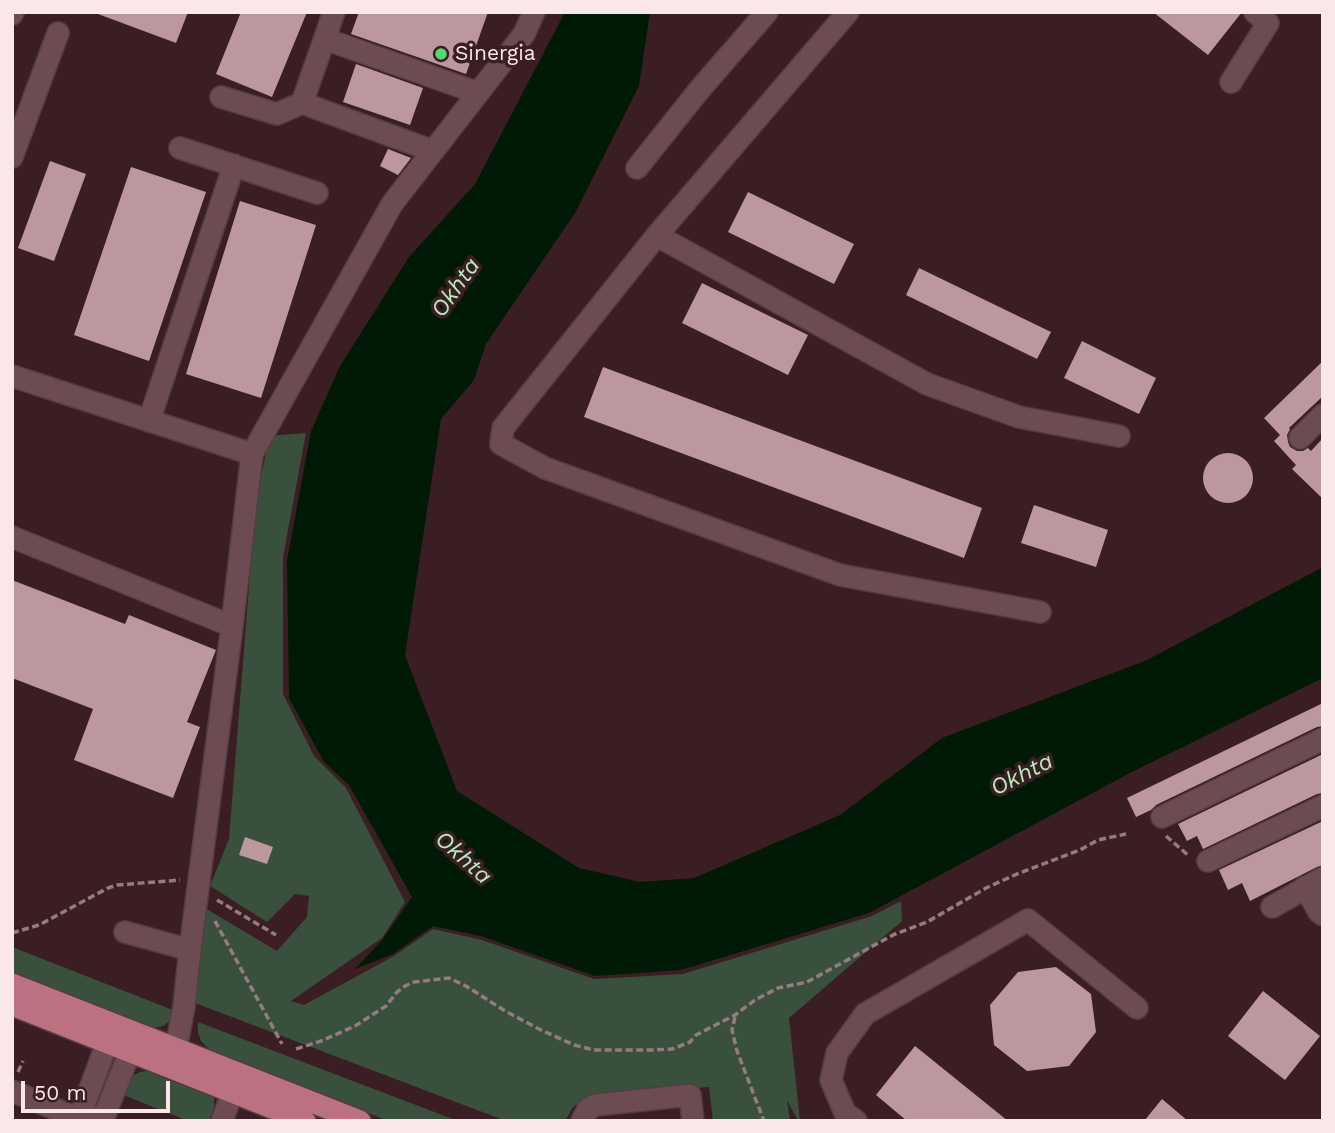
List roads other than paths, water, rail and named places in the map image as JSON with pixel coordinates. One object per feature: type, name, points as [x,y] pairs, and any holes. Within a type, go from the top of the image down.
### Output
[{"type":"main road","points":[[12,984],[125,1029],[173,1058],[236,1083],[360,1121]]},
{"type":"main road","points":[[12,1006],[130,1052],[173,1058]]},
{"type":"main road","points":[[236,1083],[306,1121]]},
{"type":"street","points":[[302,103],[334,12]]},
{"type":"street","points":[[173,1058],[184,1006],[252,454],[392,204],[524,34],[534,12]]},
{"type":"street","points":[[637,168],[699,89],[767,12]]},
{"type":"street","points":[[848,12],[657,234],[503,428],[501,444],[545,468],[840,575],[1040,612]]},
{"type":"street","points":[[1231,82],[1268,23],[1255,12]]},
{"type":"street","points":[[12,157],[58,33]]},
{"type":"street","points":[[325,39],[478,93]]},
{"type":"street","points":[[221,97],[277,114],[302,103],[433,151]]},
{"type":"street","points":[[180,148],[317,193]]},
{"type":"street","points":[[149,421],[233,166]]},
{"type":"street","points":[[657,234],[927,384],[1019,417],[1119,436]]},
{"type":"street","points":[[12,376],[252,454]]},
{"type":"street","points":[[1300,438],[1323,415]]},
{"type":"street","points":[[12,537],[232,626]]},
{"type":"street","points":[[1162,817],[1323,739]]},
{"type":"street","points":[[1208,861],[1323,806]]},
{"type":"street","points":[[1272,907],[1314,883],[1319,912],[1323,915]]},
{"type":"street","points":[[856,1121],[845,1113],[831,1080],[837,1053],[865,1014],[1028,920],[1137,1008]]},
{"type":"street","points":[[125,932],[190,950]]},
{"type":"street","points":[[12,1091],[88,1121],[105,1114],[130,1052],[125,1029],[107,1043],[84,1105],[88,1121]]},
{"type":"street","points":[[222,1121],[236,1083]]},
{"type":"street","points":[[582,1121],[588,1109],[596,1105],[690,1096],[693,1121]]},
{"type":"water","name":"Okhta","points":[[565,12],[650,12],[639,86],[575,213],[486,344],[474,380],[441,419],[405,655],[457,791],[579,868],[640,882],[694,878],[840,815],[942,738],[1147,660],[1323,567],[1323,678],[1130,773],[869,913],[681,970],[595,976],[481,936],[433,926],[393,954],[355,969],[383,939],[412,897],[349,785],[324,762],[289,698],[287,561],[311,431],[340,366],[409,257],[475,184]]},
{"type":"place","name":"Sinergia","points":[[441,54]]}]
